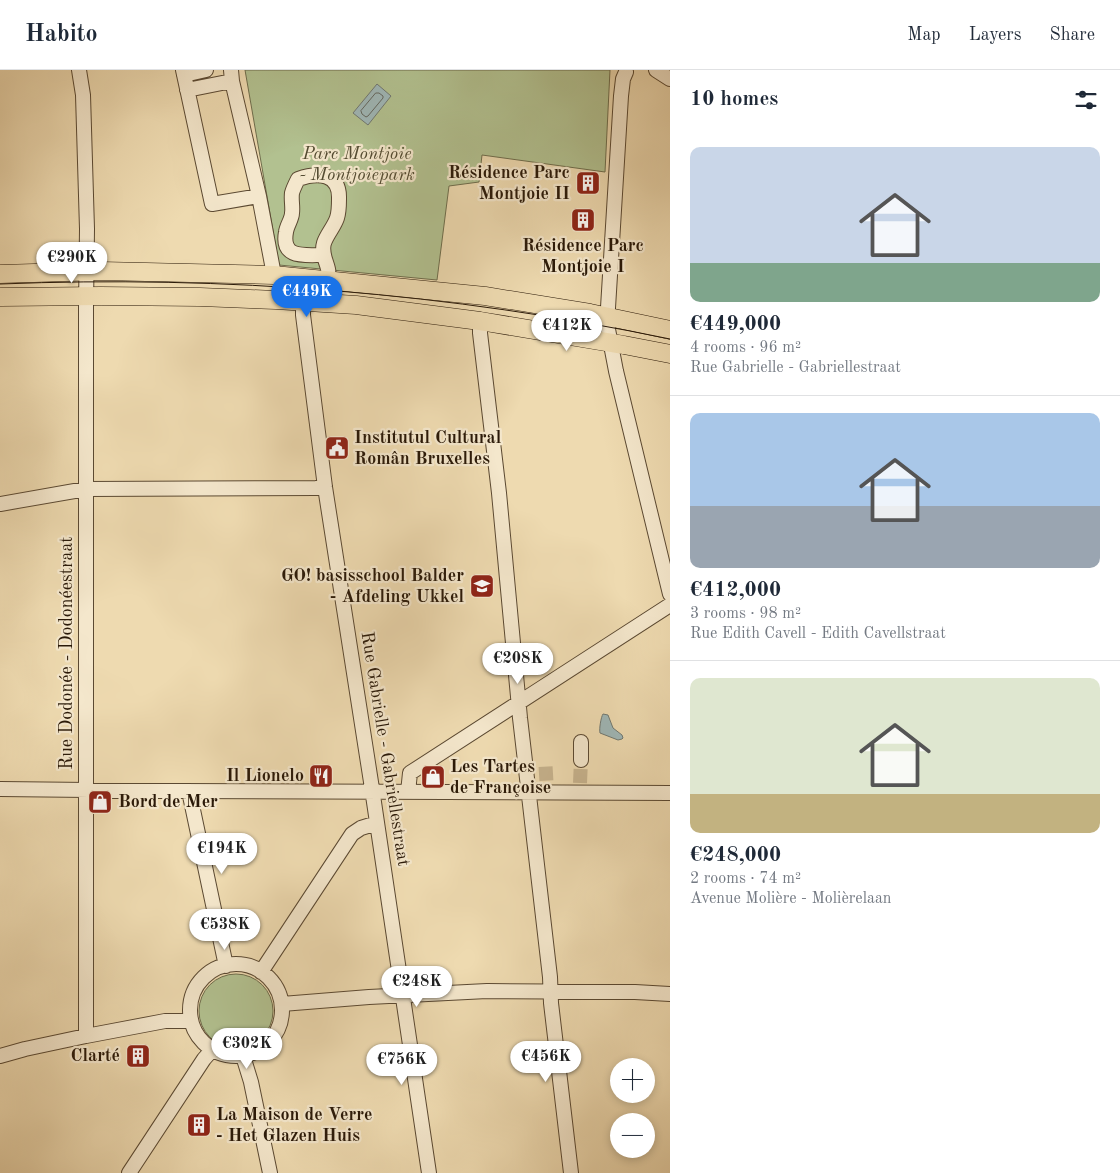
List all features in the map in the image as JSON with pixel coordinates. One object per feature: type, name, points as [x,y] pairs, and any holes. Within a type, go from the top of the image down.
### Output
[{"type":"main road","points":[[0,274],[87,271],[274,276],[328,280],[485,296],[608,316],[670,330]]},
{"type":"main road","points":[[0,298],[200,297],[356,306],[480,321],[670,354]]},
{"type":"street","name":"Rue Dodonée - Dodonéestraat","points":[[79,70],[83,95],[87,229],[86,1036]]},
{"type":"street","points":[[206,70],[184,73],[212,204],[259,196]]},
{"type":"street","points":[[629,70],[623,79],[621,96],[608,324],[616,371],[670,594]]},
{"type":"street","points":[[656,70],[670,79]]},
{"type":"street","points":[[187,90],[232,75],[259,196],[274,276]]},
{"type":"street","points":[[323,255],[294,254],[289,250],[285,242],[286,230],[292,213],[292,194],[298,179],[309,175],[328,176],[336,183],[339,190],[339,209],[336,220],[324,243],[323,255],[328,270],[328,280]]},
{"type":"street","name":"Rue Gabrielle - Gabriellestraat","points":[[303,302],[303,315],[325,487],[429,1173]]},
{"type":"street","points":[[480,321],[519,702],[533,775],[530,793],[571,1173]]},
{"type":"street","points":[[0,504],[86,489],[325,487]]},
{"type":"street","points":[[408,792],[410,773],[670,605]]},
{"type":"street","points":[[581,742],[581,760]]},
{"type":"street","points":[[0,789],[530,793],[580,788],[670,793]]},
{"type":"street","points":[[190,791],[226,966]]},
{"type":"street","points":[[261,972],[352,834],[361,828],[377,823]]},
{"type":"street","points":[[240,965],[248,966],[261,972],[273,983],[282,1004],[281,1020],[275,1035],[258,1051],[243,1056],[227,1056],[212,1050],[199,1038],[191,1021],[191,1002],[195,989],[208,974],[220,967],[240,965]]},
{"type":"street","points":[[282,1004],[487,991],[670,994]]},
{"type":"street","points":[[0,1056],[86,1036],[165,1021],[191,1021]]},
{"type":"street","points":[[129,1173],[204,1059],[212,1050]]},
{"type":"street","points":[[243,1056],[251,1082],[270,1173]]},
{"type":"green space","name":"Parc Montjoie - Montjoiepark","points":[[245,70],[610,70],[605,172],[482,155],[479,182],[449,186],[437,280],[279,265]]},
{"type":"green space","points":[[229,974],[243,974],[257,980],[267,990],[273,1004],[273,1018],[267,1032],[257,1042],[243,1048],[229,1048],[215,1042],[205,1032],[199,1018],[199,1004],[205,990],[215,980]]},
{"type":"water","points":[[377,84],[391,96],[368,125],[353,113]]},
{"type":"water","points":[[603,714],[608,715],[613,728],[622,735],[622,739],[618,740],[600,733],[600,723]]},
{"type":"tunnel","points":[[580,783],[581,760]]},
{"type":"tunnel","points":[[539,774],[556,773]]},
{"type":"tram line","points":[[0,284],[168,282],[336,291],[504,310],[670,339]]},
{"type":"place","name":"Résidence Parc Montjoie II","points":[[588,183]]},
{"type":"place","name":"Résidence Parc Montjoie I","points":[[583,220]]},
{"type":"place","name":"Institutul Cultural Român Bruxelles","points":[[337,448]]},
{"type":"place","name":"GO! basisschool Balder - Afdeling Ukkel","points":[[482,586]]},
{"type":"place","name":"Il Lionelo","points":[[321,776]]},
{"type":"place","name":"Les Tartes de Françoise","points":[[433,777]]},
{"type":"place","name":"Bord de Mer","points":[[100,802]]},
{"type":"place","name":"Clarté","points":[[138,1056]]},
{"type":"place","name":"La Maison de Verre - Het Glazen Huis","points":[[199,1125]]}]
